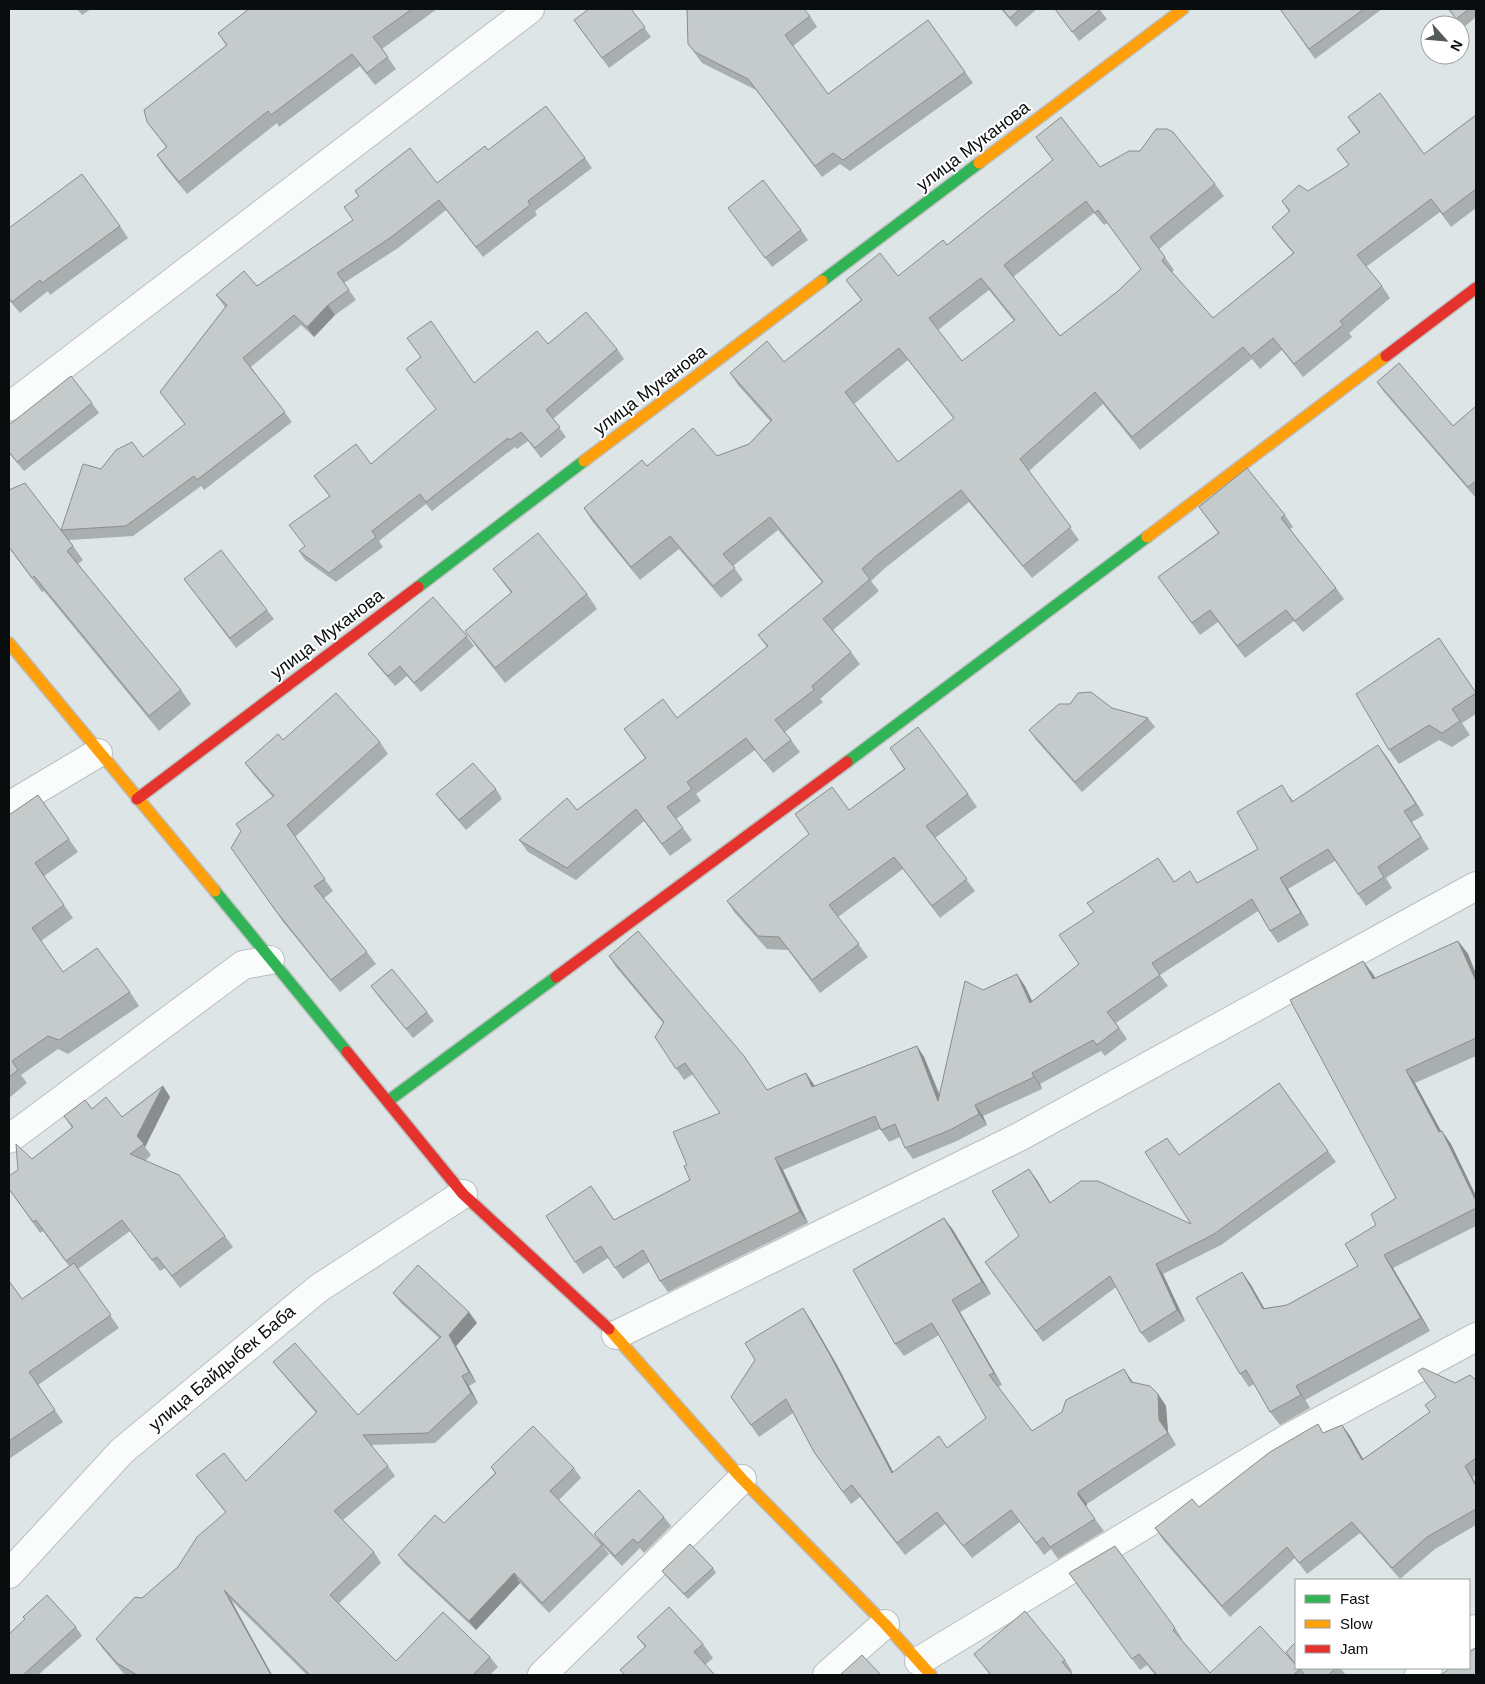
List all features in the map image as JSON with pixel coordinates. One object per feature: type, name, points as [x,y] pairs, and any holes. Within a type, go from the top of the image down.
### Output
[{"type":"street","points":[[9,407],[530,9]]},
{"type":"street","name":"улица Муканова","points":[[137,800],[1183,9]]},
{"type":"street","points":[[388,1101],[981,663],[1476,288]]},
{"type":"street","points":[[9,643],[463,1194],[616,1334],[742,1479],[885,1624],[925,1668],[1290,1437],[1476,1336]]},
{"type":"street","points":[[9,806],[98,753]]},
{"type":"street","points":[[616,1334],[1019,1137],[1476,886]]},
{"type":"street","points":[[9,1139],[243,965],[270,960]]},
{"type":"street","name":"улица Байдыбек Баба","points":[[9,1574],[122,1451],[319,1288],[463,1194]]},
{"type":"street","points":[[542,1675],[742,1479]]},
{"type":"street","points":[[827,1675],[885,1624]]},
{"type":"building","points":[[249,9],[412,9],[373,37],[388,57],[367,73],[352,54],[271,115],[268,111],[179,182],[157,155],[167,147],[147,122],[144,110],[227,45],[218,33]]},
{"type":"building","points":[[589,9],[631,9],[645,27],[602,58],[574,20]]},
{"type":"building","points":[[687,9],[804,9],[810,16],[785,35],[828,94],[928,20],[965,72],[843,160],[833,153],[815,166],[748,79],[695,52],[688,44]]},
{"type":"building","points":[[1002,9],[1020,9],[1010,18]]},
{"type":"building","points":[[1055,9],[1099,9],[1100,10],[1072,32]]},
{"type":"building","points":[[1280,9],[1364,9],[1309,49]]},
{"type":"building","points":[[1449,9],[1469,9],[1461,15],[1453,15]]},
{"type":"building","points":[[1380,93],[1424,154],[1476,115],[1476,189],[1443,214],[1431,199],[1357,255],[1382,286],[1340,321],[1343,325],[1294,364],[1273,338],[1251,356],[1243,347],[1132,437],[1095,392],[1020,459],[1071,527],[1023,566],[961,490],[862,569],[870,579],[823,619],[851,652],[812,686],[814,690],[775,720],[791,740],[764,761],[746,738],[687,782],[692,789],[667,807],[683,828],[662,844],[636,809],[567,868],[519,840],[567,798],[577,810],[646,758],[624,729],[663,699],[677,718],[768,646],[758,635],[823,582],[770,517],[723,554],[735,568],[713,586],[670,536],[631,567],[584,508],[642,460],[647,466],[693,428],[717,456],[749,444],[772,420],[730,373],[767,341],[784,362],[862,300],[846,280],[880,253],[898,276],[943,240],[947,245],[1053,160],[1036,137],[1061,117],[1100,167],[1129,151],[1140,151],[1156,129],[1167,129],[1173,132],[1215,184],[1150,237],[1165,257],[1162,261],[1213,318],[1294,253],[1272,227],[1290,211],[1282,201],[1299,185],[1308,191],[1349,165],[1337,149],[1360,132],[1348,117]],"holes":[[[1086,201],[1095,213],[1098,210],[1141,269],[1118,291],[1060,336],[1004,265]],[[981,278],[1015,320],[962,361],[929,318]],[[899,348],[954,418],[898,462],[845,392]]]},
{"type":"building","points":[[546,106],[585,158],[528,201],[530,205],[476,247],[439,200],[390,238],[337,273],[349,290],[328,305],[307,327],[294,315],[243,358],[285,412],[197,480],[194,476],[126,526],[61,530],[83,464],[101,469],[116,450],[132,442],[143,457],[185,424],[160,392],[227,305],[216,295],[244,271],[257,286],[353,220],[344,207],[359,196],[355,191],[410,148],[437,183],[485,146],[488,150]]},
{"type":"building","points":[[82,174],[120,226],[42,283],[40,280],[12,302],[9,298],[9,228]]},
{"type":"building","points":[[763,180],[801,230],[765,258],[728,208]]},
{"type":"building","points":[[586,312],[617,349],[546,410],[560,427],[535,448],[521,432],[510,440],[508,438],[426,502],[420,494],[372,531],[376,537],[329,573],[299,551],[305,546],[289,525],[330,496],[314,476],[356,444],[371,464],[436,409],[406,369],[421,357],[407,338],[431,321],[474,383],[537,331],[548,344]]},
{"type":"building","points":[[1399,363],[1453,426],[1476,406],[1476,481],[1468,487],[1377,382]]},
{"type":"building","points":[[71,376],[92,403],[17,462],[9,452],[9,425]]},
{"type":"building","points":[[1247,468],[1285,515],[1281,518],[1336,588],[1295,621],[1286,610],[1237,646],[1210,610],[1192,623],[1158,577],[1219,533],[1199,507]]},
{"type":"building","points":[[25,483],[73,546],[67,551],[181,690],[149,716],[34,576],[32,578],[9,547],[9,490]]},
{"type":"building","points":[[538,533],[587,594],[495,668],[465,631],[512,592],[493,569]]},
{"type":"building","points":[[221,550],[267,610],[230,638],[184,579]]},
{"type":"building","points":[[433,597],[467,636],[414,683],[400,666],[388,676],[368,654]]},
{"type":"building","points":[[1439,638],[1476,693],[1452,709],[1460,721],[1442,733],[1429,725],[1389,750],[1356,694]]},
{"type":"building","points":[[1091,692],[1112,708],[1148,718],[1075,782],[1029,730],[1059,704],[1070,704],[1078,693]]},
{"type":"building","points":[[336,693],[380,742],[287,825],[325,879],[314,886],[367,952],[331,980],[276,911],[231,848],[241,831],[236,824],[274,796],[245,763],[278,734],[283,740]]},
{"type":"building","points":[[918,727],[968,794],[926,826],[967,879],[932,906],[894,857],[829,905],[859,944],[812,980],[779,937],[758,936],[727,901],[809,834],[795,814],[832,787],[849,810],[905,769],[890,748]]},
{"type":"building","points":[[1378,745],[1416,804],[1404,811],[1421,837],[1378,867],[1384,877],[1358,894],[1328,849],[1280,878],[1301,913],[1270,931],[1252,899],[1152,963],[1160,975],[1107,1012],[1119,1028],[1097,1045],[1093,1040],[1032,1073],[1034,1077],[975,1105],[979,1114],[950,1130],[905,1148],[895,1124],[881,1130],[875,1116],[775,1158],[800,1212],[660,1281],[643,1250],[615,1268],[601,1246],[575,1262],[546,1216],[591,1186],[614,1220],[690,1180],[684,1166],[687,1165],[673,1132],[720,1113],[685,1063],[676,1069],[655,1037],[664,1022],[609,956],[638,931],[744,1056],[767,1090],[806,1073],[812,1087],[917,1046],[938,1101],[965,981],[983,990],[1017,974],[1030,1003],[1079,964],[1059,935],[1094,912],[1087,903],[1158,858],[1174,882],[1190,871],[1197,883],[1258,849],[1237,812],[1282,785],[1292,802]]},
{"type":"building","points":[[473,763],[496,789],[459,820],[436,794]]},
{"type":"building","points":[[38,795],[69,839],[35,863],[64,905],[32,928],[63,972],[97,948],[130,992],[59,1040],[48,1036],[12,1061],[18,1070],[9,1077],[9,815]]},
{"type":"building","points":[[1458,941],[1476,981],[1476,1038],[1406,1070],[1439,1132],[1442,1131],[1476,1201],[1476,1208],[1384,1255],[1421,1318],[1296,1386],[1301,1395],[1270,1412],[1246,1370],[1240,1374],[1196,1298],[1242,1272],[1263,1309],[1287,1305],[1358,1266],[1345,1244],[1376,1225],[1371,1214],[1396,1198],[1290,1000],[1363,961],[1373,979]]},
{"type":"building","points":[[392,969],[427,1012],[406,1029],[371,986]]},
{"type":"building","points":[[1279,1083],[1328,1151],[1214,1234],[1156,1264],[1177,1310],[1141,1333],[1110,1276],[1036,1331],[985,1262],[1019,1236],[992,1191],[1029,1169],[1050,1203],[1081,1181],[1098,1181],[1191,1224],[1145,1152],[1167,1138],[1179,1155]]},
{"type":"building","points":[[163,1086],[137,1136],[144,1144],[130,1154],[179,1175],[225,1236],[172,1276],[157,1257],[152,1260],[122,1220],[66,1261],[36,1220],[33,1222],[9,1189],[9,1176],[18,1170],[16,1144],[32,1159],[73,1127],[64,1116],[85,1100],[92,1109],[106,1097],[122,1117]]},
{"type":"building","points":[[944,1218],[982,1282],[952,1300],[994,1373],[989,1375],[1032,1431],[1062,1412],[1066,1400],[1124,1369],[1131,1382],[1150,1386],[1158,1394],[1159,1420],[1168,1433],[1078,1492],[1078,1495],[1095,1519],[1050,1547],[1043,1537],[1036,1543],[1011,1510],[963,1546],[937,1512],[897,1543],[852,1485],[843,1492],[814,1452],[786,1399],[751,1425],[731,1397],[755,1360],[745,1343],[803,1308],[829,1353],[892,1473],[939,1436],[947,1448],[986,1418],[932,1323],[895,1344],[853,1270]]},
{"type":"building","points":[[74,1263],[111,1315],[29,1372],[55,1410],[9,1441],[9,1281],[22,1299]]},
{"type":"building","points":[[418,1265],[469,1312],[449,1335],[469,1372],[462,1376],[471,1393],[428,1433],[363,1435],[388,1466],[334,1511],[374,1552],[330,1595],[396,1661],[443,1612],[490,1657],[473,1675],[310,1675],[224,1590],[271,1675],[137,1675],[117,1663],[96,1639],[135,1597],[142,1598],[178,1567],[197,1537],[226,1512],[196,1475],[224,1453],[246,1481],[317,1412],[273,1362],[295,1343],[358,1415],[441,1337],[393,1293]]},
{"type":"building","points":[[1423,1368],[1455,1383],[1470,1375],[1476,1380],[1476,1458],[1465,1466],[1476,1486],[1476,1509],[1427,1537],[1392,1568],[1352,1522],[1299,1563],[1287,1547],[1222,1606],[1155,1528],[1192,1499],[1199,1507],[1270,1452],[1318,1424],[1323,1433],[1342,1425],[1362,1460],[1430,1412],[1425,1405],[1436,1397],[1418,1371]]},
{"type":"building","points":[[533,1426],[574,1468],[550,1491],[602,1545],[542,1603],[514,1573],[469,1621],[398,1555],[435,1515],[444,1523],[496,1473],[491,1467]]},
{"type":"building","points":[[639,1490],[664,1517],[638,1543],[633,1539],[615,1556],[594,1534]]},
{"type":"building","points":[[690,1544],[713,1568],[684,1594],[662,1571]]},
{"type":"building","points":[[1115,1546],[1175,1628],[1173,1630],[1210,1673],[1260,1626],[1295,1664],[1295,1669],[1300,1669],[1293,1675],[1157,1675],[1139,1654],[1132,1659],[1069,1573]]},
{"type":"building","points":[[47,1595],[76,1627],[23,1675],[9,1675],[9,1634],[25,1619],[23,1617]]},
{"type":"building","points":[[669,1607],[703,1644],[694,1652],[715,1675],[625,1675],[620,1670],[646,1646],[637,1637]]},
{"type":"building","points":[[1025,1611],[1065,1660],[1062,1662],[1073,1675],[991,1675],[974,1654]]},
{"type":"building","points":[[1295,1643],[1295,1664],[1286,1652]]},
{"type":"building","points":[[1476,1647],[1476,1675],[1441,1675],[1449,1669],[1470,1669],[1470,1652]]},
{"type":"building","points":[[862,1655],[881,1675],[840,1675]]},
{"type":"building","points":[[1300,1669],[1335,1669],[1328,1675],[1305,1675]]},
{"type":"traffic: fast","points":[[822,281],[979,163]]},
{"type":"traffic: fast","points":[[418,587],[584,461]]},
{"type":"traffic: fast","points":[[847,762],[1147,537]]},
{"type":"traffic: fast","points":[[215,891],[347,1052]]},
{"type":"traffic: fast","points":[[388,1101],[556,977]]},
{"type":"traffic: slow","points":[[979,163],[1183,9]]},
{"type":"traffic: slow","points":[[584,461],[822,281]]},
{"type":"traffic: slow","points":[[1147,537],[1386,356]]},
{"type":"traffic: slow","points":[[9,643],[215,891]]},
{"type":"traffic: slow","points":[[609,1329],[742,1479],[885,1624],[931,1675]]},
{"type":"traffic: jam","points":[[1386,356],[1476,288]]},
{"type":"traffic: jam","points":[[137,799],[418,587]]},
{"type":"traffic: jam","points":[[556,977],[847,762]]},
{"type":"traffic: jam","points":[[347,1052],[463,1194],[609,1329]]}]
